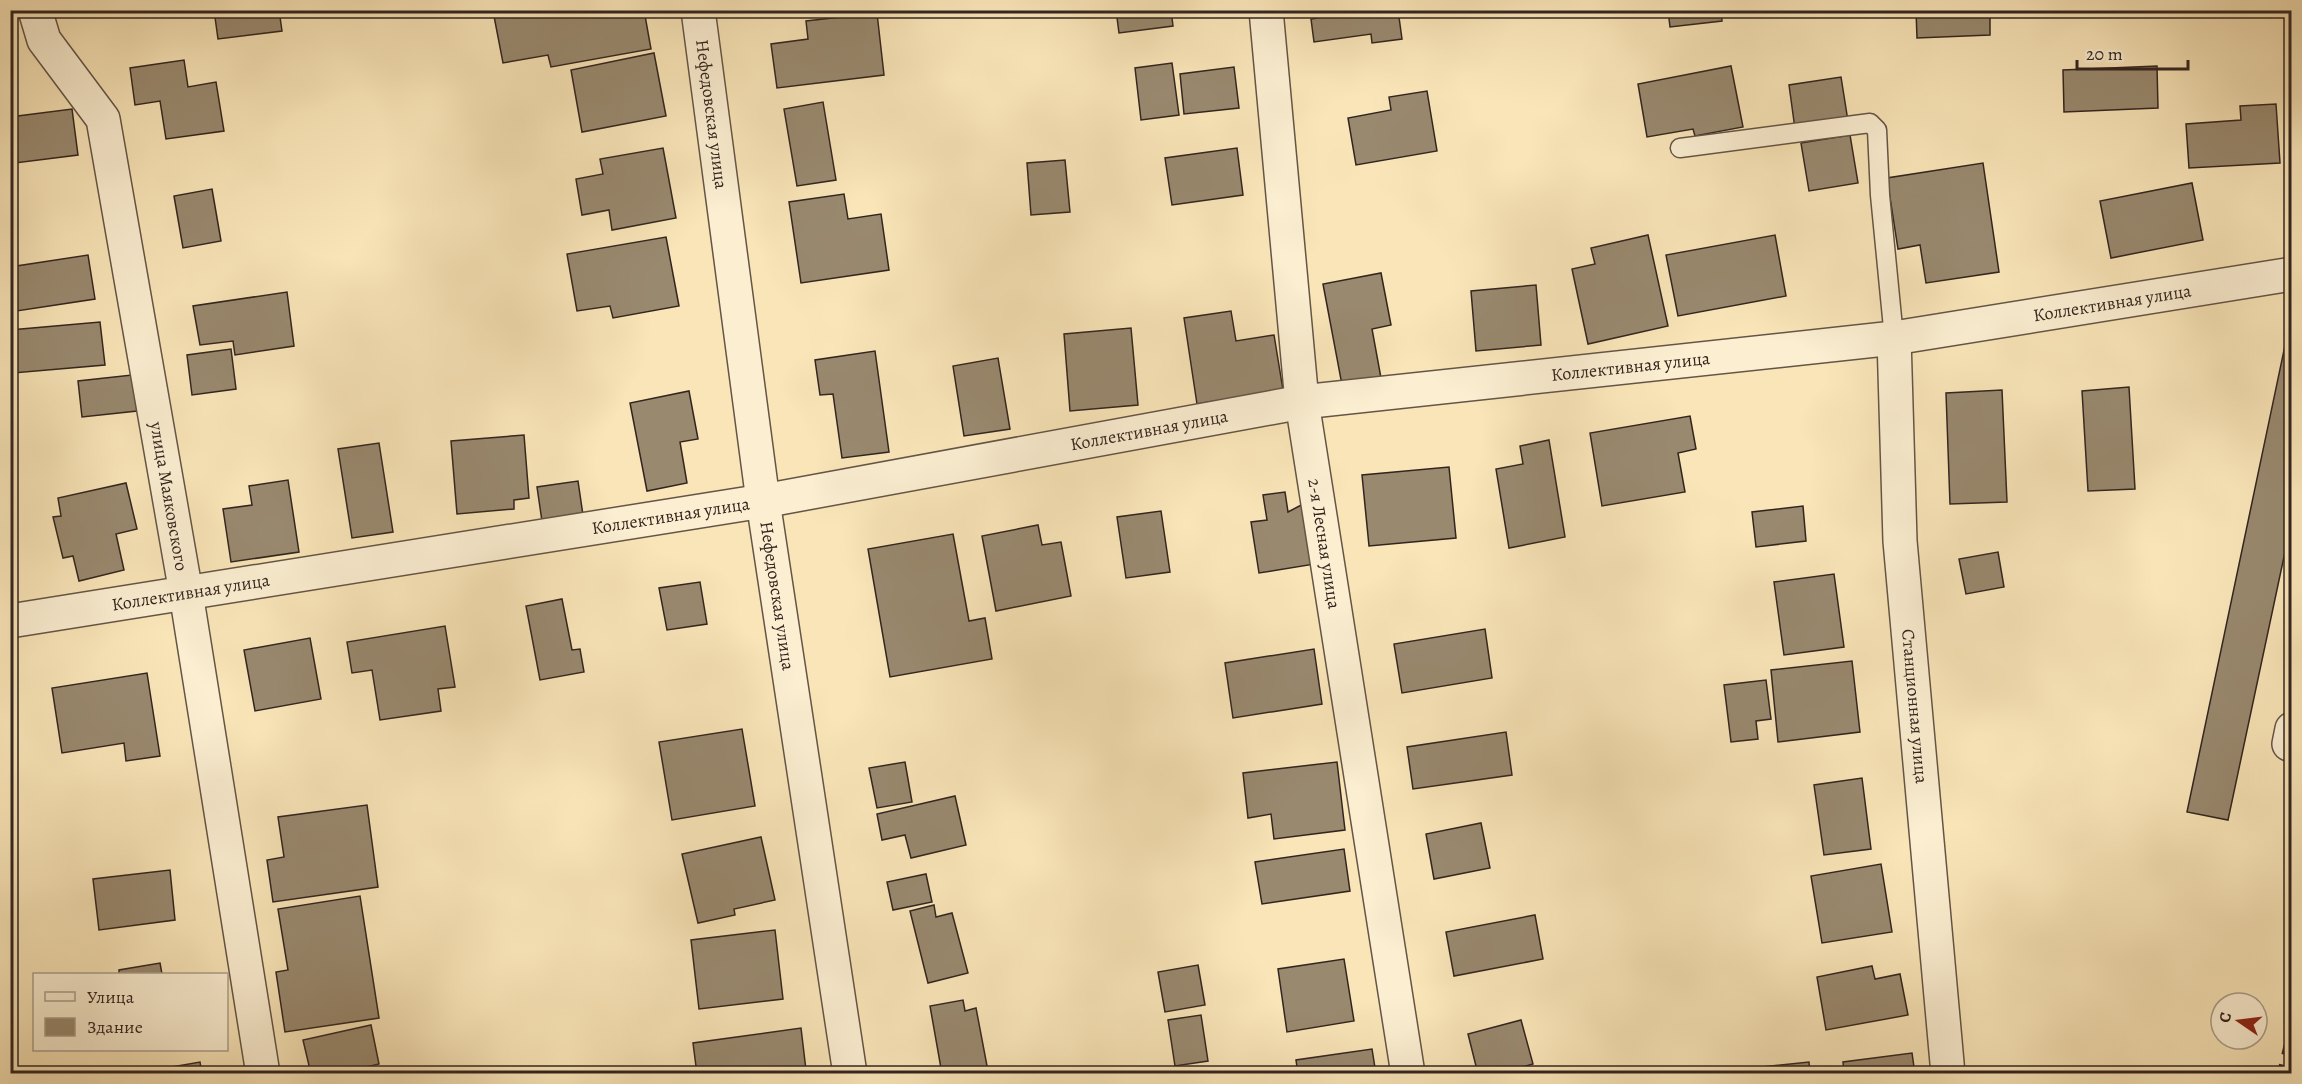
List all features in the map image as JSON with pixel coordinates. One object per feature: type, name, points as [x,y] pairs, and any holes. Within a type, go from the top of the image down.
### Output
[{"type":"street","name":"улица Маяковского","points":[[35,10],[44,40],[103,119],[186,593],[263,1074]]},
{"type":"street","name":"Нефедовская улица","points":[[698,10],[763,501],[850,1074]]},
{"type":"street","name":"2-я Лесная улица","points":[[1266,10],[1302,402],[1408,1074]]},
{"type":"street","name":"Коллективная улица","points":[[10,621],[763,501],[1302,402],[1894,338],[2292,274]]},
{"type":"street","name":"Станционная улица","points":[[1894,338],[1900,541],[1948,1074]]},
{"type":"lane","points":[[1680,148],[1870,123],[1877,130],[1880,195],[1894,338]]},
{"type":"building","points":[[214,10],[279,10],[282,31],[218,39]]},
{"type":"building","points":[[644,10],[651,49],[551,67],[548,55],[503,63],[493,11]]},
{"type":"building","points":[[1116,10],[1171,10],[1173,26],[1119,33]]},
{"type":"building","points":[[1366,10],[1398,10],[1402,39],[1372,43],[1371,34],[1314,42],[1311,19]]},
{"type":"building","points":[[1668,10],[1721,10],[1722,21],[1670,27]]},
{"type":"building","points":[[1916,10],[1990,10],[1990,35],[1917,38]]},
{"type":"building","points":[[877,13],[884,75],[777,88],[771,44],[808,39],[806,21]]},
{"type":"building","points":[[654,53],[666,116],[582,132],[571,70]]},
{"type":"building","points":[[184,60],[188,87],[216,82],[224,131],[166,139],[160,101],[135,105],[130,68]]},
{"type":"building","points":[[1172,63],[1179,115],[1141,120],[1135,68]]},
{"type":"building","points":[[1731,66],[1743,127],[1695,136],[1693,129],[1647,137],[1638,84]]},
{"type":"building","points":[[2157,66],[2158,108],[2064,112],[2063,70]]},
{"type":"building","points":[[1234,67],[1239,108],[1184,114],[1180,74]]},
{"type":"building","points":[[1841,77],[1848,121],[1795,129],[1789,85]]},
{"type":"building","points":[[1427,91],[1437,151],[1356,165],[1348,118],[1391,110],[1389,97]]},
{"type":"building","points":[[823,102],[836,180],[797,186],[784,109]]},
{"type":"building","points":[[2276,104],[2280,163],[2189,168],[2186,124],[2241,120],[2240,106]]},
{"type":"building","points":[[72,109],[78,155],[15,163],[10,117]]},
{"type":"building","points":[[1850,135],[1858,183],[1809,191],[1801,143]]},
{"type":"building","points":[[663,148],[676,218],[612,230],[609,210],[582,215],[576,179],[603,174],[600,159]]},
{"type":"building","points":[[1237,148],[1243,195],[1172,205],[1165,158]]},
{"type":"building","points":[[1065,160],[1070,212],[1031,215],[1027,163]]},
{"type":"building","points":[[1983,163],[1999,272],[1926,283],[1920,245],[1898,249],[1887,178]]},
{"type":"building","points":[[2192,183],[2203,240],[2111,258],[2100,201]]},
{"type":"building","points":[[212,189],[221,241],[183,248],[174,196]]},
{"type":"building","points":[[844,194],[848,219],[881,214],[889,270],[801,283],[789,202]]},
{"type":"building","points":[[1648,235],[1668,326],[1588,344],[1572,269],[1595,264],[1591,248]]},
{"type":"building","points":[[1775,235],[1786,296],[1678,316],[1666,255]]},
{"type":"building","points":[[666,237],[679,306],[613,318],[610,306],[577,311],[567,254]]},
{"type":"building","points":[[88,255],[95,299],[10,312],[10,267]]},
{"type":"building","points":[[1381,273],[1391,325],[1372,329],[1381,378],[1342,385],[1323,284]]},
{"type":"building","points":[[1536,285],[1541,345],[1476,351],[1471,291]]},
{"type":"building","points":[[287,292],[294,346],[235,355],[233,341],[200,345],[193,306]]},
{"type":"building","points":[[1231,311],[1236,341],[1274,335],[1283,390],[1197,404],[1184,318]]},
{"type":"building","points":[[2292,312],[2292,519],[2228,820],[2187,812]]},
{"type":"building","points":[[100,322],[105,365],[13,373],[10,330]]},
{"type":"building","points":[[1131,328],[1138,405],[1070,411],[1064,334]]},
{"type":"building","points":[[231,349],[236,389],[192,395],[187,355]]},
{"type":"building","points":[[875,351],[889,452],[842,458],[833,394],[820,395],[815,360]]},
{"type":"building","points":[[998,358],[1010,429],[964,436],[953,366]]},
{"type":"building","points":[[132,375],[137,411],[82,417],[78,381]]},
{"type":"building","points":[[2129,387],[2135,489],[2088,491],[2082,391]]},
{"type":"building","points":[[2002,390],[2007,502],[1950,504],[1946,393]]},
{"type":"building","points":[[689,391],[698,439],[680,442],[687,483],[647,491],[630,403]]},
{"type":"building","points":[[1690,416],[1696,449],[1678,453],[1685,492],[1602,506],[1590,433]]},
{"type":"building","points":[[524,435],[529,498],[514,500],[514,509],[457,514],[451,441]]},
{"type":"building","points":[[1549,440],[1565,537],[1509,548],[1496,469],[1523,464],[1520,446]]},
{"type":"building","points":[[379,443],[393,532],[352,538],[338,449]]},
{"type":"building","points":[[1449,467],[1456,538],[1369,546],[1362,475]]},
{"type":"building","points":[[288,480],[299,552],[231,562],[223,509],[252,505],[249,486]]},
{"type":"building","points":[[578,481],[584,522],[543,528],[537,487]]},
{"type":"building","points":[[126,483],[137,529],[116,534],[124,570],[79,581],[73,556],[63,558],[53,517],[61,516],[58,498]]},
{"type":"building","points":[[1285,492],[1288,512],[1305,503],[1315,564],[1259,573],[1251,522],[1267,520],[1263,495]]},
{"type":"building","points":[[1803,506],[1806,541],[1756,547],[1752,512]]},
{"type":"building","points":[[1161,511],[1170,572],[1126,578],[1117,517]]},
{"type":"building","points":[[1038,525],[1042,545],[1061,542],[1071,596],[996,611],[982,536]]},
{"type":"building","points":[[953,534],[969,621],[985,618],[992,659],[890,677],[868,549]]},
{"type":"building","points":[[1998,552],[2004,587],[1966,594],[1959,559]]},
{"type":"building","points":[[1834,574],[1844,647],[1784,655],[1774,582]]},
{"type":"building","points":[[700,582],[707,624],[667,630],[659,588]]},
{"type":"building","points":[[562,599],[572,650],[580,649],[584,672],[540,680],[526,606]]},
{"type":"building","points":[[445,626],[455,687],[438,689],[441,711],[380,720],[372,670],[352,673],[347,642]]},
{"type":"building","points":[[1485,629],[1492,678],[1402,693],[1394,644]]},
{"type":"building","points":[[310,638],[321,699],[255,711],[244,650]]},
{"type":"building","points":[[1314,649],[1322,704],[1233,718],[1225,663]]},
{"type":"building","points":[[1852,661],[1860,732],[1778,742],[1771,670]]},
{"type":"building","points":[[147,673],[160,756],[126,761],[124,743],[62,753],[52,688]]},
{"type":"building","points":[[1766,680],[1771,719],[1756,721],[1758,739],[1731,742],[1724,685]]},
{"type":"building","points":[[742,729],[755,806],[672,820],[659,742]]},
{"type":"building","points":[[1506,732],[1512,775],[1413,789],[1407,747]]},
{"type":"building","points":[[905,762],[912,802],[877,808],[869,768]]},
{"type":"building","points":[[1337,762],[1345,830],[1274,839],[1271,814],[1248,818],[1243,773]]},
{"type":"building","points":[[1862,778],[1871,849],[1824,855],[1814,785]]},
{"type":"building","points":[[955,796],[966,845],[911,858],[905,835],[882,840],[877,814]]},
{"type":"building","points":[[367,805],[378,887],[273,902],[267,860],[284,857],[278,817]]},
{"type":"building","points":[[1481,823],[1490,868],[1434,879],[1426,834]]},
{"type":"building","points":[[761,837],[775,900],[734,909],[735,915],[698,923],[682,854]]},
{"type":"building","points":[[1344,849],[1350,891],[1262,904],[1255,862]]},
{"type":"building","points":[[1881,864],[1892,932],[1822,943],[1811,876]]},
{"type":"building","points":[[170,870],[175,920],[99,930],[93,879]]},
{"type":"building","points":[[926,874],[932,902],[893,910],[887,882]]},
{"type":"building","points":[[360,896],[379,1018],[285,1032],[276,972],[288,970],[278,909]]},
{"type":"building","points":[[934,905],[936,917],[952,913],[968,973],[928,983],[910,911]]},
{"type":"building","points":[[1535,915],[1543,959],[1454,976],[1446,932]]},
{"type":"building","points":[[775,930],[783,999],[699,1009],[691,940]]},
{"type":"building","points":[[1344,959],[1354,1021],[1287,1032],[1278,969]]},
{"type":"building","points":[[160,963],[162,973],[119,973],[119,970]]},
{"type":"building","points":[[1198,965],[1205,1005],[1165,1012],[1158,972]]},
{"type":"building","points":[[1872,966],[1875,979],[1900,974],[1908,1015],[1826,1030],[1817,977]]},
{"type":"building","points":[[963,1000],[965,1011],[976,1008],[988,1071],[942,1074],[930,1006]]},
{"type":"building","points":[[1201,1015],[1208,1061],[1175,1066],[1168,1020]]},
{"type":"building","points":[[1521,1020],[1533,1064],[1497,1074],[1478,1074],[1468,1034]]},
{"type":"building","points":[[371,1025],[379,1064],[337,1074],[311,1074],[303,1040]]},
{"type":"building","points":[[801,1028],[806,1070],[779,1074],[697,1074],[693,1043]]},
{"type":"building","points":[[1372,1049],[1376,1074],[1298,1074],[1296,1060]]},
{"type":"building","points":[[1912,1053],[1915,1074],[1844,1074],[1843,1062]]},
{"type":"building","points":[[200,1062],[202,1074],[143,1074],[143,1072]]},
{"type":"building","points":[[1809,1062],[1810,1074],[1754,1074],[1753,1068]]},
{"type":"railway","points":[[2279,1074],[2292,1019]]}]
